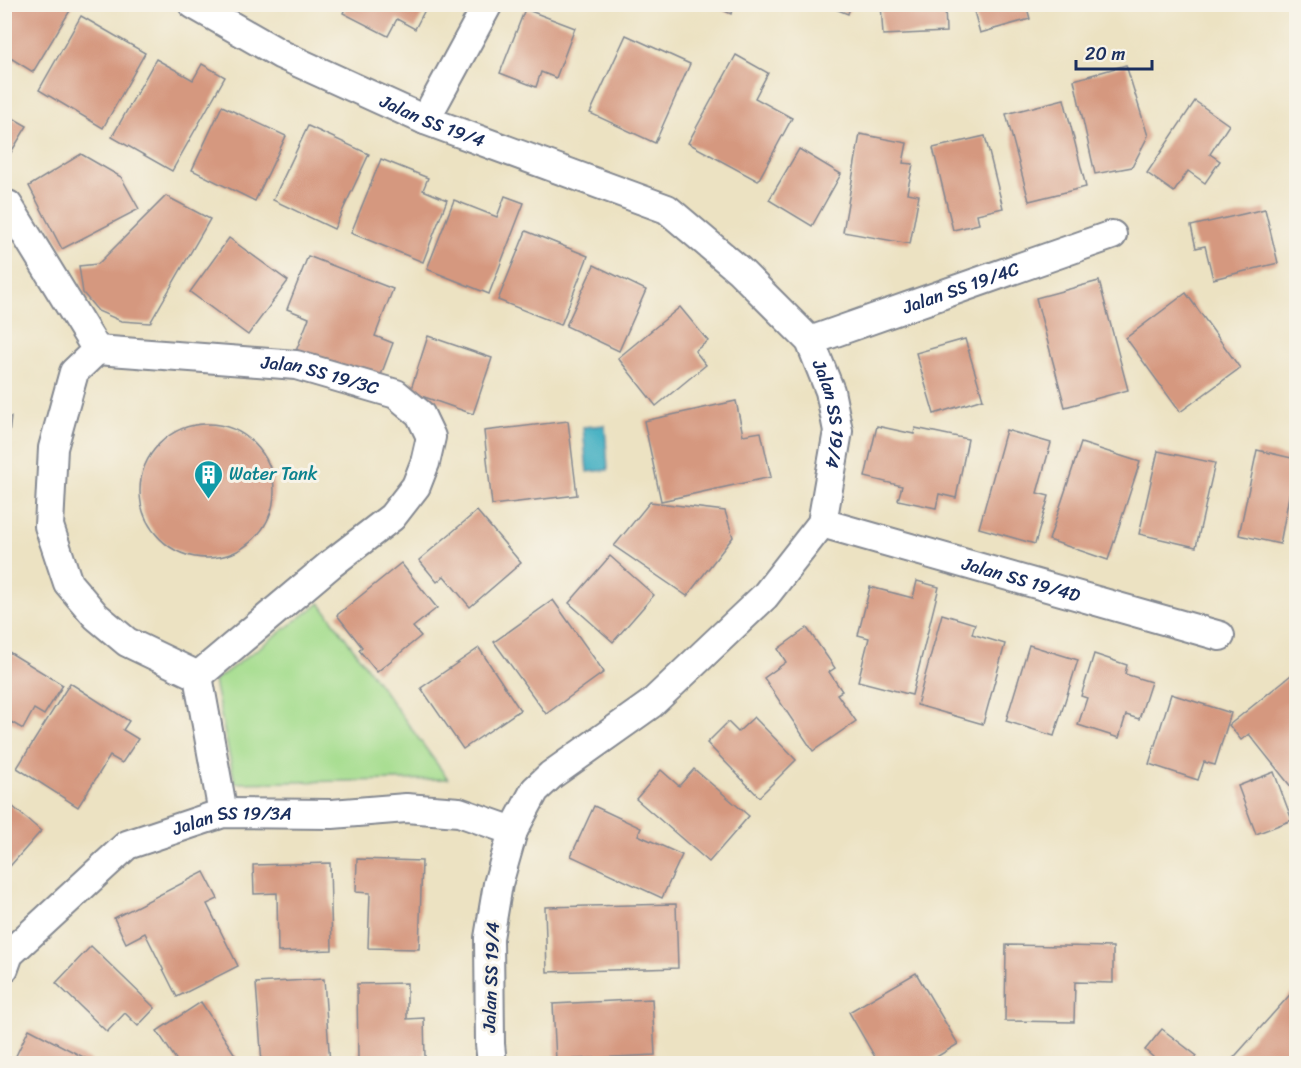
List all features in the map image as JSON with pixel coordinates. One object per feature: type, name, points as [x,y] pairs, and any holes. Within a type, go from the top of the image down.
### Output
[{"type":"street","name":"Jalan SS 19/4","points":[[193,4],[282,55],[425,120],[667,209],[739,270],[810,340],[830,391],[838,432],[822,523],[765,596],[651,704],[551,775],[535,790],[513,831],[498,884],[489,938],[492,1064]]},
{"type":"street","points":[[425,120],[488,4]]},
{"type":"street","points":[[8,205],[97,350],[74,372],[53,448],[49,526],[68,583],[96,616],[127,642],[198,676],[223,813]]},
{"type":"street","name":"Jalan SS 19/4C","points":[[810,340],[1112,235]]},
{"type":"street","name":"Jalan SS 19/3C","points":[[97,350],[296,365],[396,394],[420,414],[431,437],[425,463],[416,486],[392,517],[331,564],[198,676]]},
{"type":"street","name":"Jalan SS 19/4D","points":[[822,523],[1220,636]]},
{"type":"street","name":"Jalan SS 19/3A","points":[[6,958],[127,845],[223,813],[332,814],[406,808],[459,812],[513,831]]},
{"type":"green space","points":[[320,603],[448,779],[235,783],[214,681]]},
{"type":"water","points":[[605,425],[608,470],[587,472],[583,427]]},
{"type":"building","points":[[4,4],[74,4],[33,72],[4,54]]},
{"type":"building","points":[[347,4],[428,4],[415,29],[397,19],[388,36],[343,13]]},
{"type":"building","points":[[710,4],[734,4],[731,14]]},
{"type":"building","points":[[823,4],[851,4],[848,14]]},
{"type":"building","points":[[881,4],[945,4],[946,32],[883,35]]},
{"type":"building","points":[[972,4],[1026,4],[1030,19],[980,33]]},
{"type":"building","points":[[525,9],[575,28],[556,78],[541,72],[536,87],[500,73]]},
{"type":"building","points":[[81,16],[145,53],[103,128],[39,90]]},
{"type":"building","points":[[626,35],[690,64],[655,143],[590,113]]},
{"type":"building","points":[[736,55],[768,73],[755,98],[792,118],[758,181],[688,143]]},
{"type":"building","points":[[156,59],[193,80],[202,64],[225,77],[172,171],[112,137]]},
{"type":"building","points":[[1126,65],[1148,136],[1132,167],[1095,174],[1074,80]]},
{"type":"building","points":[[1064,99],[1086,187],[1029,201],[1006,114]]},
{"type":"building","points":[[1195,101],[1229,125],[1210,154],[1220,161],[1205,183],[1188,171],[1174,192],[1147,173]]},
{"type":"building","points":[[222,106],[286,136],[255,201],[192,170]]},
{"type":"building","points":[[4,113],[27,126],[4,164]]},
{"type":"building","points":[[308,126],[369,154],[334,229],[273,200]]},
{"type":"building","points":[[860,134],[907,143],[903,163],[913,164],[907,193],[919,195],[910,244],[843,232]]},
{"type":"building","points":[[985,136],[1003,208],[977,214],[979,224],[953,230],[933,148]]},
{"type":"building","points":[[799,149],[841,174],[812,226],[769,200]]},
{"type":"building","points":[[81,154],[121,177],[139,209],[62,249],[29,186]]},
{"type":"building","points":[[381,159],[428,178],[423,190],[447,200],[423,262],[351,233]]},
{"type":"building","points":[[166,196],[210,219],[150,323],[121,321],[98,311],[83,293],[79,266],[98,264]]},
{"type":"building","points":[[505,196],[524,203],[489,294],[427,269],[454,200],[497,217]]},
{"type":"building","points":[[1265,209],[1278,263],[1213,279],[1205,246],[1196,248],[1191,226]]},
{"type":"building","points":[[526,231],[588,256],[561,325],[498,300]]},
{"type":"building","points":[[229,238],[288,281],[248,335],[190,292]]},
{"type":"building","points":[[308,256],[393,289],[375,336],[393,343],[378,383],[296,351],[309,318],[287,309]]},
{"type":"building","points":[[594,265],[646,290],[619,351],[566,326]]},
{"type":"building","points":[[1099,281],[1128,390],[1065,407],[1036,298]]},
{"type":"building","points":[[1186,293],[1240,368],[1180,412],[1126,338]]},
{"type":"building","points":[[680,307],[708,341],[695,351],[706,365],[656,406],[618,358]]},
{"type":"building","points":[[428,336],[492,358],[473,414],[410,392]]},
{"type":"building","points":[[965,339],[983,399],[934,414],[916,353]]},
{"type":"building","points":[[736,401],[743,435],[761,432],[771,477],[661,501],[644,421]]},
{"type":"building","points":[[5,416],[11,417],[6,460],[5,460]]},
{"type":"building","points":[[568,421],[577,495],[492,505],[484,431]]},
{"type":"building","name":"Water Tank","points":[[207,424],[233,429],[254,444],[269,465],[274,491],[269,517],[254,538],[233,553],[207,558],[181,553],[160,538],[145,517],[140,491],[145,465],[160,444],[181,429]]},
{"type":"building","points":[[877,426],[914,434],[915,428],[968,439],[956,498],[939,494],[936,508],[898,500],[902,486],[865,477]]},
{"type":"building","points":[[1006,430],[1051,443],[1037,493],[1049,496],[1035,544],[979,528]]},
{"type":"building","points":[[1081,443],[1140,462],[1108,560],[1049,540]]},
{"type":"building","points":[[1257,450],[1296,459],[1280,544],[1239,535]]},
{"type":"building","points":[[1158,451],[1215,463],[1196,547],[1139,534]]},
{"type":"building","points":[[650,502],[725,511],[733,537],[687,596],[614,546]]},
{"type":"building","points":[[477,511],[521,563],[470,607],[444,576],[437,582],[419,560]]},
{"type":"building","points":[[610,556],[654,595],[613,642],[569,603]]},
{"type":"building","points":[[401,563],[437,608],[413,627],[421,636],[377,672],[359,650],[362,647],[337,615]]},
{"type":"building","points":[[917,581],[939,587],[912,695],[858,681],[869,638],[858,635],[870,587],[913,598]]},
{"type":"building","points":[[553,600],[604,672],[546,714],[494,642]]},
{"type":"building","points":[[942,614],[975,624],[972,634],[1005,644],[983,724],[917,705]]},
{"type":"building","points":[[807,628],[835,668],[829,672],[842,691],[837,694],[856,721],[813,751],[764,678],[786,662],[778,649]]},
{"type":"building","points":[[1029,645],[1078,660],[1054,736],[1006,721]]},
{"type":"building","points":[[479,648],[520,710],[463,749],[421,688]]},
{"type":"building","points":[[4,649],[63,685],[44,715],[34,709],[23,729],[4,718]]},
{"type":"building","points":[[1094,654],[1127,665],[1125,674],[1151,682],[1139,719],[1126,715],[1119,738],[1078,725],[1087,698],[1081,696]]},
{"type":"building","points":[[1296,671],[1296,793],[1249,734],[1241,740],[1229,725]]},
{"type":"building","points":[[70,683],[129,721],[123,730],[138,739],[122,763],[110,756],[78,807],[17,768]]},
{"type":"building","points":[[1171,694],[1231,713],[1215,765],[1204,762],[1198,780],[1149,764]]},
{"type":"building","points":[[754,717],[796,760],[759,797],[707,743],[728,722],[738,732]]},
{"type":"building","points":[[694,769],[749,816],[709,862],[636,799],[661,770],[679,786]]},
{"type":"building","points":[[1274,772],[1292,820],[1256,834],[1238,786]]},
{"type":"building","points":[[4,799],[41,831],[4,873]]},
{"type":"building","points":[[594,806],[641,828],[638,835],[682,855],[662,898],[571,856]]},
{"type":"building","points":[[357,859],[422,861],[419,949],[368,948],[370,893],[356,892]]},
{"type":"building","points":[[330,863],[332,950],[278,952],[277,893],[254,894],[253,865]]},
{"type":"building","points":[[204,872],[218,899],[207,904],[238,966],[177,997],[145,933],[126,943],[114,918]]},
{"type":"building","points":[[676,904],[678,968],[547,972],[545,907]]},
{"type":"building","points":[[1006,945],[1113,947],[1113,983],[1075,982],[1074,1022],[1005,1021]]},
{"type":"building","points":[[91,946],[155,1008],[138,1026],[125,1013],[107,1032],[56,983]]},
{"type":"building","points":[[916,973],[958,1044],[925,1064],[879,1064],[849,1012]]},
{"type":"building","points":[[324,979],[330,1064],[262,1064],[256,983]]},
{"type":"building","points":[[407,983],[407,1019],[424,1018],[425,1058],[358,1060],[357,984]]},
{"type":"building","points":[[1296,988],[1296,1060],[1294,1064],[1228,1064]]},
{"type":"building","points":[[652,999],[655,1055],[556,1060],[553,1004]]},
{"type":"building","points":[[201,1002],[241,1064],[179,1064],[157,1031]]},
{"type":"building","points":[[29,1029],[91,1061],[89,1064],[12,1064]]},
{"type":"building","points":[[1162,1029],[1197,1056],[1191,1064],[1161,1064],[1145,1050]]},
{"type":"place","name":"Water Tank","points":[[208,500]]}]
